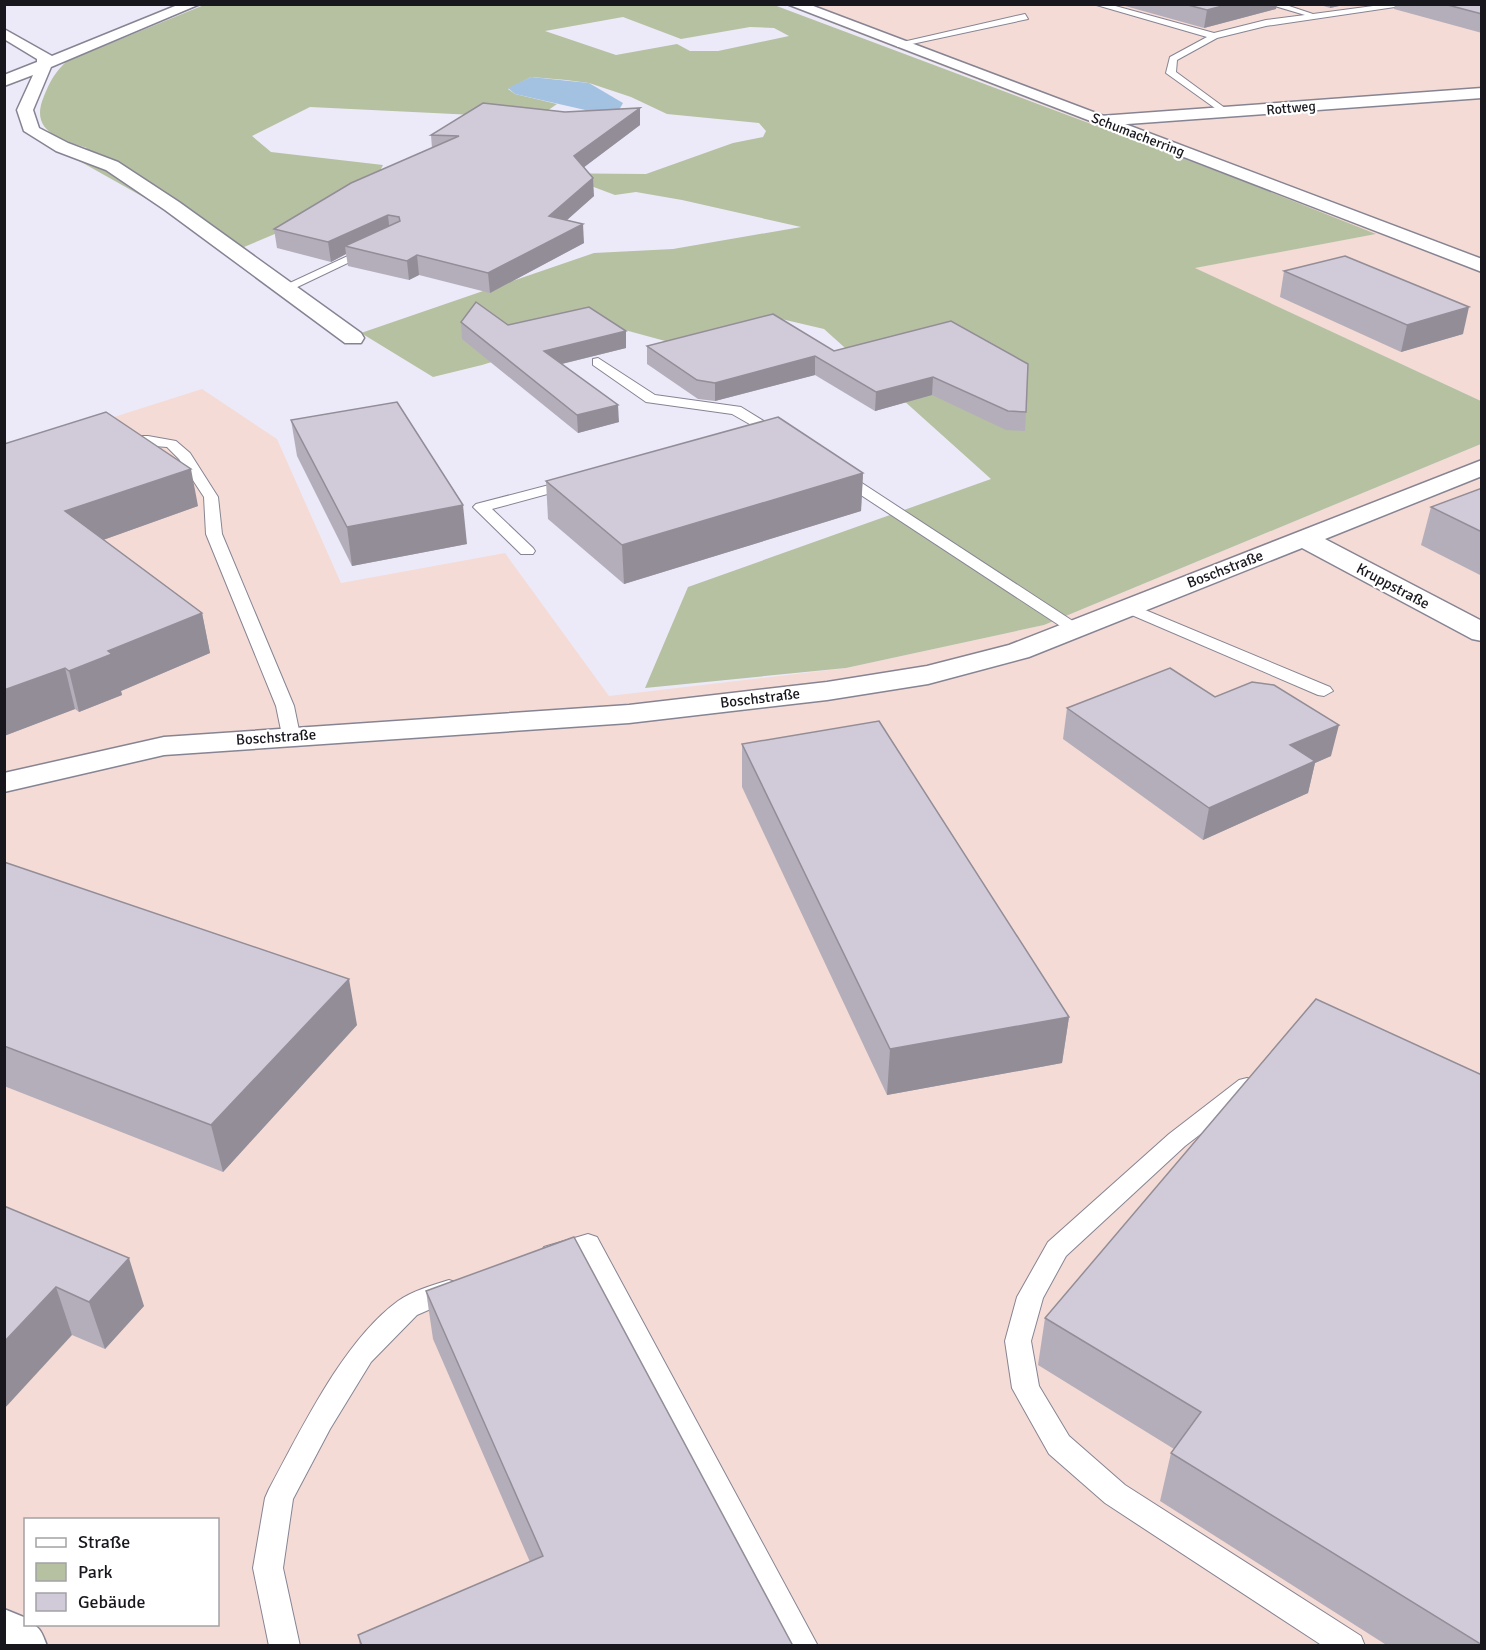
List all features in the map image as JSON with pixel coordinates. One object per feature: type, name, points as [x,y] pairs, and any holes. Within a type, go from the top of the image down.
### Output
[{"type":"street","points":[[4,81],[193,4]]},
{"type":"street","name":"Schumacherring","points":[[794,4],[1482,266]]},
{"type":"street","points":[[4,33],[45,57],[45,64],[25,110],[32,131],[63,147],[112,166],[172,206],[353,338]]},
{"type":"street","name":"Rottweg","points":[[1100,121],[1482,93]]},
{"type":"street","name":"Boschstraße","points":[[4,783],[164,746],[291,735],[629,714],[827,691],[928,675],[1019,651],[1482,467]]},
{"type":"street","name":"Kruppstraße","points":[[1305,539],[1482,633]]},
{"type":"street","points":[[4,1633],[21,1646]]},
{"type":"lane","points":[[1097,4],[1214,36]]},
{"type":"lane","points":[[1272,4],[1317,16]]},
{"type":"lane","points":[[1226,113],[1171,73],[1173,59],[1214,36],[1266,23],[1411,4]]},
{"type":"lane","points":[[898,44],[1025,17]]},
{"type":"lane","points":[[285,288],[380,245]]},
{"type":"lane","points":[[598,362],[651,399],[736,410],[791,443]]},
{"type":"lane","points":[[750,436],[772,430]]},
{"type":"lane","points":[[102,444],[120,440],[148,440],[171,444],[185,456],[212,497],[214,534],[285,706],[291,735]]},
{"type":"lane","points":[[829,468],[1077,629]]},
{"type":"lane","points":[[527,551],[481,507],[582,480]]},
{"type":"lane","points":[[1126,608],[1324,691]]},
{"type":"lane","points":[[1267,1068],[1237,1096],[1177,1140],[1057,1249],[1030,1297],[1018,1341],[1026,1388],[1059,1445],[1115,1494],[1350,1646]]},
{"type":"lane","points":[[526,1262],[588,1244],[803,1646]]},
{"type":"lane","points":[[285,1646],[268,1568],[279,1498],[320,1421],[362,1354],[408,1308],[473,1279]]},
{"type":"shaded area","points":[[785,5],[1481,5],[1481,401],[1194,268],[1375,234]]},
{"type":"shaded area","points":[[202,389],[277,439],[341,583],[505,553],[609,696],[846,668],[1044,625],[1481,444],[1481,1645],[5,1645],[4,452]]},
{"type":"green space","points":[[204,5],[774,5],[1243,181],[1376,234],[1195,268],[1481,401],[1481,444],[1044,625],[846,668],[645,688],[688,587],[991,479],[824,329],[777,318],[680,345],[610,326],[482,365],[433,377],[361,333],[594,253],[673,249],[801,227],[636,192],[615,195],[591,186],[536,173],[646,174],[733,143],[763,137],[766,131],[759,123],[667,114],[631,97],[589,83],[531,77],[508,89],[515,94],[557,104],[537,118],[310,107],[252,136],[271,152],[383,165],[375,181],[358,199],[225,255],[154,203],[74,158],[87,148],[49,132],[40,118],[40,108],[53,77],[67,61]],"holes":[[[623,17],[681,39],[750,27],[774,28],[789,36],[718,51],[690,51],[677,44],[616,55],[545,31]]]},
{"type":"water","points":[[531,77],[589,83],[623,103],[619,110],[594,112],[515,94],[508,88]]},
{"type":"building","points":[[1184,4],[1230,4],[1207,10]]},
{"type":"building","points":[[1444,4],[1482,4],[1482,14]]},
{"type":"building","points":[[483,103],[565,112],[640,108],[574,156],[593,178],[549,216],[583,224],[488,273],[417,255],[407,261],[345,246],[400,221],[399,217],[388,215],[328,242],[274,229],[351,183],[459,136],[431,135]]},
{"type":"building","points":[[1345,256],[1469,307],[1407,325],[1284,271]]},
{"type":"building","points":[[476,302],[508,325],[589,307],[626,331],[544,351],[618,405],[577,415],[461,322]]},
{"type":"building","points":[[773,314],[834,351],[951,321],[1028,364],[1026,412],[1008,411],[933,377],[876,392],[815,356],[715,383],[697,380],[647,346]]},
{"type":"building","points":[[397,402],[463,505],[347,527],[291,420]]},
{"type":"building","points":[[106,412],[191,469],[65,511],[202,613],[108,651],[112,654],[69,671],[65,668],[4,690],[4,444]]},
{"type":"building","points":[[778,417],[863,473],[622,545],[546,481]]},
{"type":"building","points":[[1482,488],[1482,532],[1431,507]]},
{"type":"building","points":[[1170,668],[1215,697],[1252,682],[1274,685],[1339,725],[1290,745],[1315,761],[1209,808],[1067,708]]},
{"type":"building","points":[[879,721],[1069,1017],[890,1049],[742,744]]},
{"type":"building","points":[[4,862],[349,979],[211,1125],[4,1046]]},
{"type":"building","points":[[1316,999],[1482,1075],[1482,1645],[1171,1453],[1201,1412],[1045,1318]]},
{"type":"building","points":[[4,1206],[129,1258],[89,1302],[56,1287],[4,1342]]},
{"type":"building","points":[[574,1237],[793,1646],[362,1646],[358,1635],[543,1556],[426,1291]]}]
